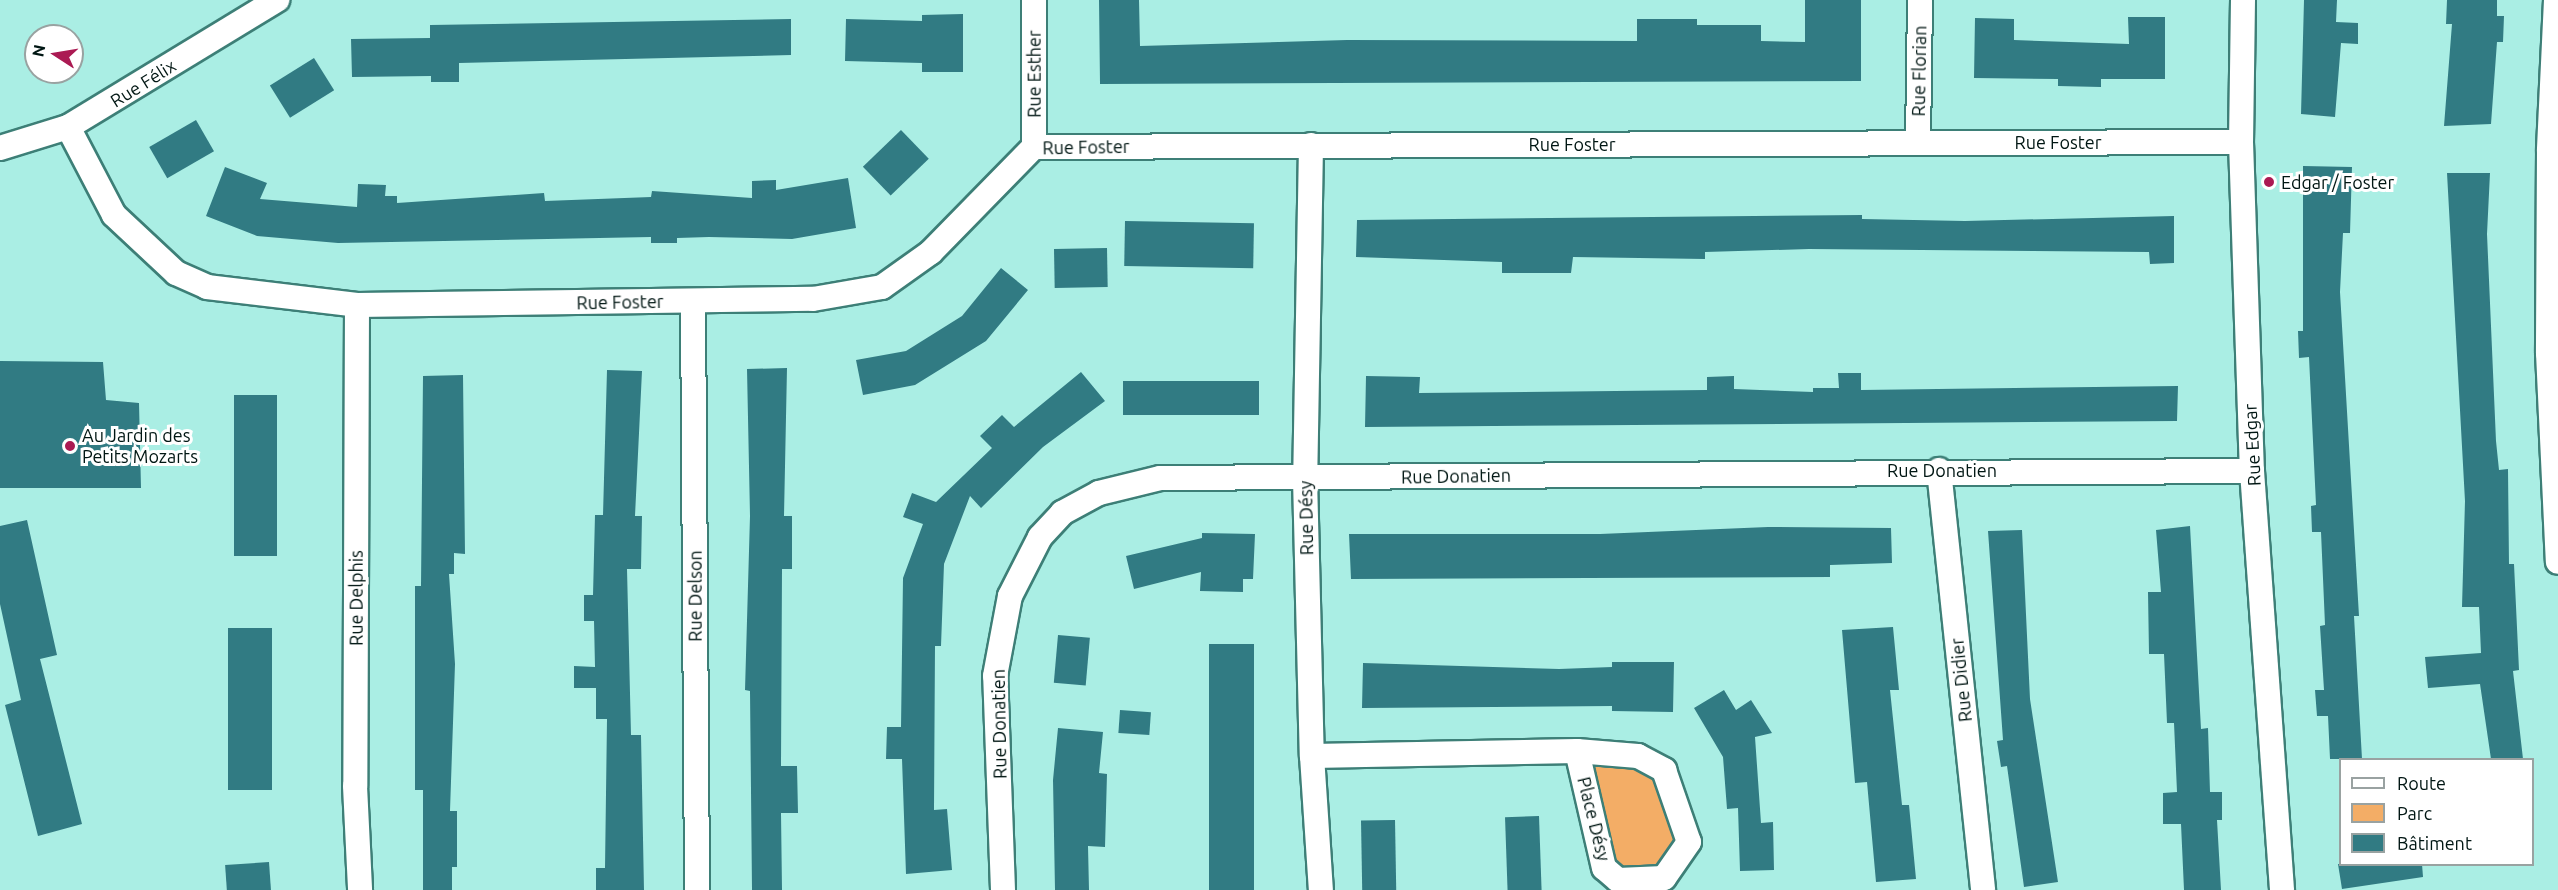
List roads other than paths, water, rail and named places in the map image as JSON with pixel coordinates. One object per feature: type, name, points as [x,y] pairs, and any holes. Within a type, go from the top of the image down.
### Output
[{"type":"street","name":"Rue Félix","points":[[0,148],[68,127],[277,0]]},
{"type":"street","name":"Rue Esther","points":[[1034,0],[1034,147]]},
{"type":"street","name":"Rue Florian","points":[[1918,143],[1920,0]]},
{"type":"street","name":"Rue Edgar","points":[[2243,0],[2241,142],[2252,471],[2282,890]]},
{"type":"street","points":[[2556,0],[2548,353],[2558,562]]},
{"type":"street","name":"Rue Foster","points":[[68,127],[114,215],[176,273],[207,287],[357,305],[813,299],[882,287],[931,252],[1034,147],[2241,142]]},
{"type":"street","name":"Rue Désy","points":[[1311,145],[1305,478],[1312,756],[1321,890]]},
{"type":"street","name":"Rue Delson","points":[[693,301],[697,890]]},
{"type":"street","name":"Rue Delphis","points":[[357,305],[355,786],[360,890]]},
{"type":"street","name":"Rue Donatien","points":[[1003,890],[995,676],[1010,596],[1040,537],[1062,513],[1099,493],[1160,478],[1939,470],[2252,471]]},
{"type":"street","name":"Rue Didier","points":[[1939,470],[1983,890]]},
{"type":"street","name":"Place Désy","points":[[1312,756],[1577,750],[1638,756],[1664,770],[1689,842],[1664,878],[1618,880],[1604,868],[1577,750]]},
{"type":"place","name":"Edgar / Foster","points":[[2269,182]]},
{"type":"place","name":"Au Jardin des Petits Mozarts","points":[[70,446]]}]
